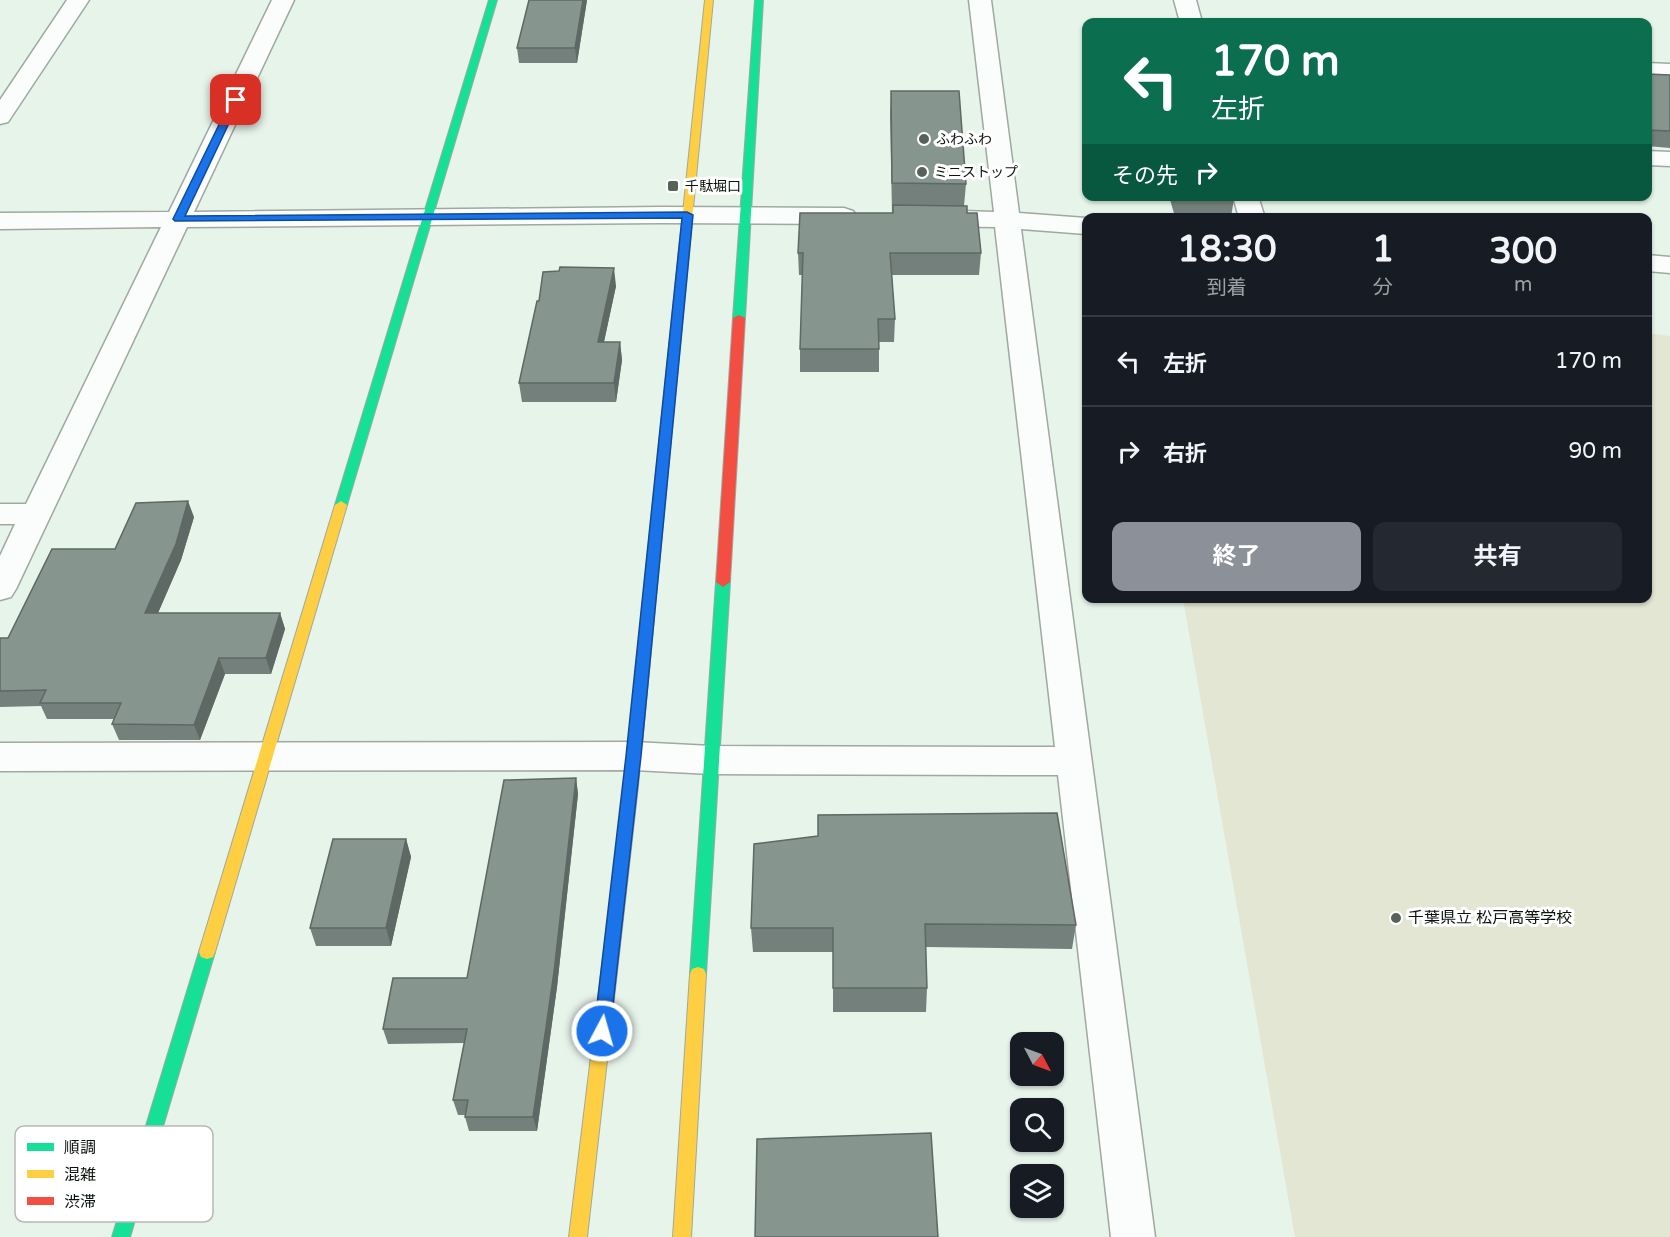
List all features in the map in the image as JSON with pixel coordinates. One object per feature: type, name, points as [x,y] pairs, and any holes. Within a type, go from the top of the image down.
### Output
[{"type":"street","points":[[0,117],[78,0]]},
{"type":"street","points":[[0,589],[283,0]]},
{"type":"street","points":[[155,1126],[494,0]]},
{"type":"street","points":[[578,1237],[634,756],[709,0]]},
{"type":"street","points":[[682,1237],[759,0]]},
{"type":"street","points":[[980,0],[1133,1237]]},
{"type":"street","points":[[1185,0],[1190,18]]},
{"type":"street","points":[[1652,70],[1670,71]]},
{"type":"street","points":[[0,75],[28,75]]},
{"type":"street","points":[[1652,158],[1670,159]]},
{"type":"street","points":[[0,221],[687,215],[866,217]]},
{"type":"street","points":[[913,218],[1008,220],[1082,226]]},
{"type":"street","points":[[1652,263],[1670,265]]},
{"type":"street","points":[[0,514],[37,514]]},
{"type":"street","points":[[0,757],[634,756],[711,760],[1075,762]]},
{"type":"street","points":[[121,1237],[126,1222]]},
{"type":"green space","name":"千葉県立 松戸高等学校","points":[[1652,334],[1670,336],[1670,1237],[1295,1237],[1184,603],[1652,603]]},
{"type":"building","points":[[529,0],[583,0],[575,48],[517,48]]},
{"type":"building","points":[[1652,74],[1670,75],[1670,131],[1652,130]]},
{"type":"building","points":[[891,91],[959,91],[966,184],[892,183]]},
{"type":"building","points":[[893,205],[967,206],[967,213],[977,213],[981,253],[890,253],[895,319],[878,319],[879,349],[800,349],[803,253],[798,253],[800,213],[893,213]]},
{"type":"building","points":[[560,267],[614,268],[598,342],[620,342],[614,383],[519,383],[537,301],[539,301],[543,272],[559,271]]},
{"type":"building","points":[[188,501],[176,544],[145,613],[280,613],[266,658],[219,658],[194,725],[112,724],[121,703],[40,703],[46,690],[0,691],[0,638],[8,638],[52,549],[115,549],[136,503]]},
{"type":"building","points":[[576,778],[554,972],[533,1117],[465,1117],[468,1100],[453,1100],[467,1029],[383,1029],[393,978],[467,978],[504,780]]},
{"type":"building","points":[[1057,813],[1076,925],[925,924],[927,988],[833,988],[833,928],[751,928],[754,844],[818,836],[818,815]]},
{"type":"building","points":[[333,839],[406,839],[386,928],[310,928]]},
{"type":"building","points":[[931,1133],[938,1237],[755,1237],[757,1139]]},
{"type":"traffic: fast","points":[[341,505],[493,0]]},
{"type":"traffic: fast","points":[[739,318],[759,0]]},
{"type":"traffic: fast","points":[[698,974],[723,582]]},
{"type":"traffic: fast","points":[[154,1126],[207,952]]},
{"type":"traffic: fast","points":[[121,1237],[126,1222]]},
{"type":"traffic: slow","points":[[656,532],[709,0]]},
{"type":"traffic: slow","points":[[207,952],[341,505]]},
{"type":"traffic: slow","points":[[578,1237],[631,786]]},
{"type":"traffic: slow","points":[[682,1237],[698,974]]},
{"type":"traffic: jam","points":[[723,582],[739,318]]},
{"type":"traffic: jam","points":[[631,786],[656,532]]},
{"type":"place","name":"ふわふわ","points":[[924,139]]},
{"type":"place","name":"ミニストップ","points":[[922,172]]},
{"type":"place","name":"千駄堀口","points":[[673,186]]},
{"type":"place","name":"千葉県立 松戸高等学校","points":[[1396,918]]},
{"type":"route","points":[[236,100],[179,219],[687,215],[634,756],[602,1031]]}]
